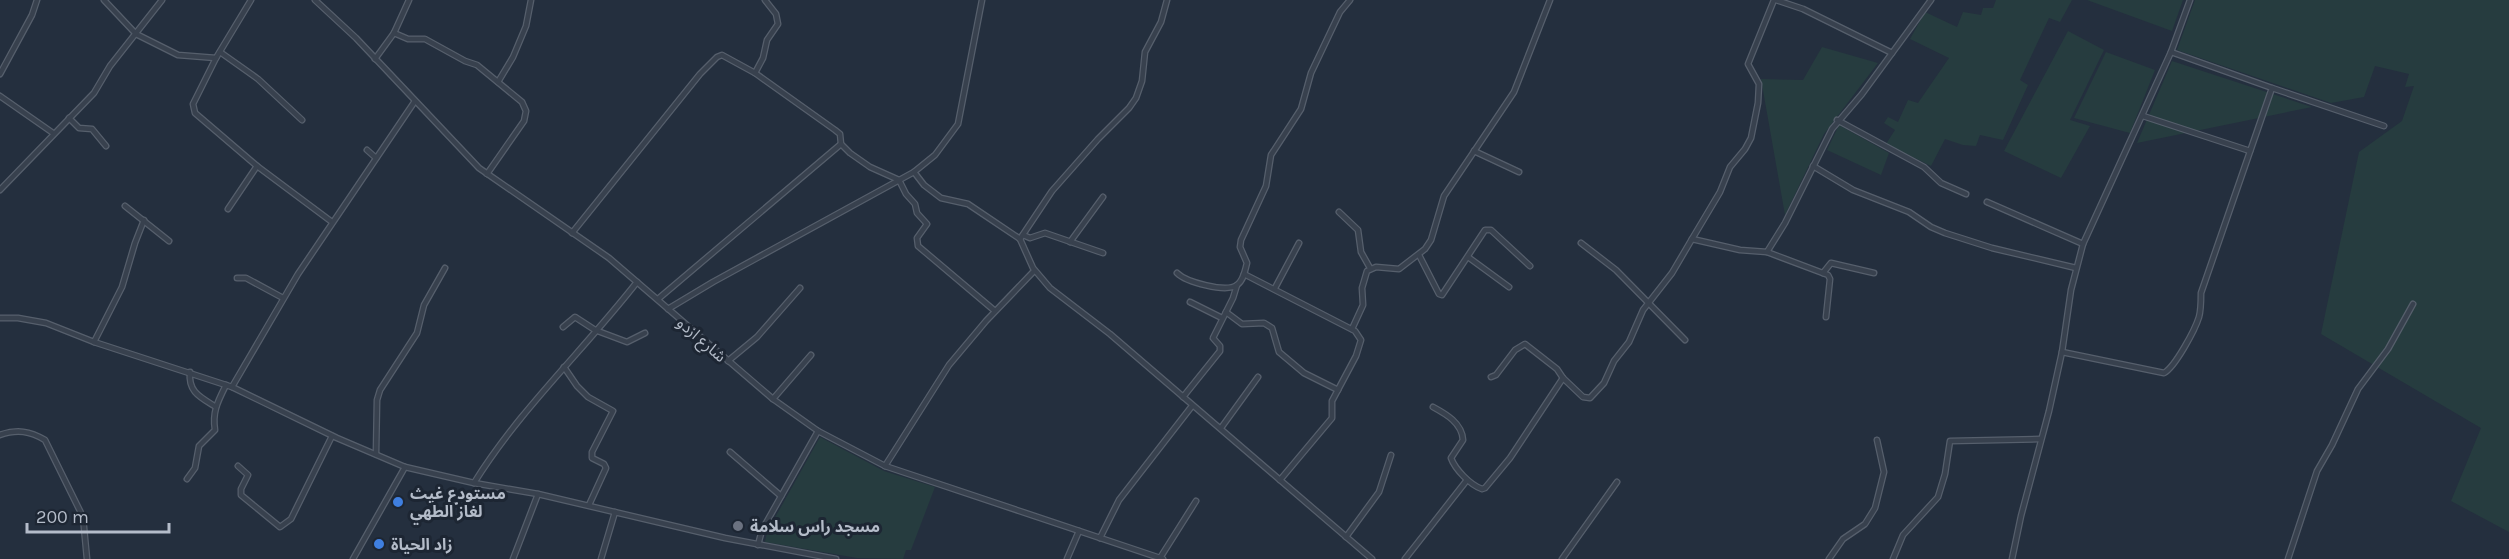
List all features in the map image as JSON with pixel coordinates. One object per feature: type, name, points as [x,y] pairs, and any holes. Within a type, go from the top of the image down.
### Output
[{"type":"street","points":[[1,71],[38,0]]},
{"type":"street","points":[[104,0],[136,34],[178,55],[218,55],[258,79],[302,120]]},
{"type":"street","points":[[0,190],[94,93],[110,66],[162,0]]},
{"type":"street","points":[[251,0],[218,55],[193,104],[193,109],[257,166],[332,222]]},
{"type":"street","name":"شارع ازدو","points":[[315,0],[415,101],[462,153],[487,174],[609,258],[773,399],[818,431],[885,466],[1162,559]]},
{"type":"street","points":[[375,60],[394,33],[409,0]]},
{"type":"street","points":[[498,82],[513,57],[526,26],[531,0]]},
{"type":"street","points":[[755,73],[767,40],[778,24],[776,14],[765,0]]},
{"type":"street","points":[[668,309],[914,172],[935,155],[958,124],[982,0]]},
{"type":"street","points":[[1022,237],[1052,191],[1136,98],[1142,81],[1144,52],[1161,22],[1167,0]]},
{"type":"street","points":[[1183,397],[1221,351],[1213,338],[1244,274],[1247,258],[1240,247],[1241,240],[1266,186],[1271,155],[1301,109],[1311,73],[1341,12],[1350,0]]},
{"type":"street","points":[[1370,268],[1399,269],[1419,255],[1431,240],[1444,196],[1514,93],[1550,0]]},
{"type":"street","points":[[1491,377],[1496,375],[1515,350],[1525,344],[1557,369],[1583,397],[1590,398],[1604,383],[1614,360],[1629,342],[1647,303],[1672,273],[1720,192],[1730,166],[1745,149],[1751,138],[1760,84],[1748,64],[1775,0],[1803,9],[1892,53]]},
{"type":"street","points":[[1767,252],[1785,223],[1838,120],[1862,94],[1931,0]]},
{"type":"street","points":[[2012,559],[2040,439],[2049,411],[2062,352],[2076,268],[2083,244],[2109,183],[2143,116],[2190,0]]},
{"type":"street","points":[[394,33],[408,39],[425,39],[433,42],[465,61],[477,65],[522,102],[526,116],[487,174]]},
{"type":"street","points":[[2170,52],[2384,126]]},
{"type":"street","points":[[572,233],[700,74],[717,57],[726,57],[755,73],[840,134],[841,144],[850,153],[899,180],[906,194],[915,204],[917,213],[927,224],[917,238],[918,246],[995,311]]},
{"type":"street","points":[[2062,352],[2132,366],[2157,374],[2168,371],[2200,315],[2201,292],[2272,88]]},
{"type":"street","points":[[0,96],[53,133]]},
{"type":"street","points":[[188,479],[195,468],[199,446],[215,430],[213,418],[216,406],[332,222],[415,101]]},
{"type":"street","points":[[2143,116],[2250,151]]},
{"type":"street","points":[[69,118],[79,128],[92,129],[101,137],[106,146]]},
{"type":"street","points":[[1838,120],[1924,167],[1941,183],[1966,194]]},
{"type":"street","points":[[658,299],[841,144]]},
{"type":"street","points":[[367,150],[376,158]]},
{"type":"street","points":[[1474,151],[1519,172]]},
{"type":"street","points":[[228,209],[257,166]]},
{"type":"street","points":[[1813,166],[1853,190],[1909,212],[1931,227],[1945,233],[1992,248],[2076,268]]},
{"type":"street","points":[[914,172],[941,198],[968,204],[1022,237],[1030,238],[1045,233],[1103,253]]},
{"type":"street","points":[[1070,242],[1103,197]]},
{"type":"street","points":[[1987,202],[2083,244]]},
{"type":"street","points":[[125,206],[169,241]]},
{"type":"street","points":[[1339,212],[1358,230],[1361,252],[1370,268]]},
{"type":"street","points":[[94,342],[122,287],[144,220]]},
{"type":"street","points":[[1419,255],[1439,294],[1442,295],[1485,230],[1489,229],[1530,266]]},
{"type":"street","points":[[1022,237],[1034,271],[1050,288],[1110,334],[1372,559]]},
{"type":"street","points":[[1692,239],[1740,250],[1767,252],[1828,275],[1830,279],[1826,317]]},
{"type":"street","points":[[1275,288],[1299,243]]},
{"type":"street","points":[[1581,243],[1616,270],[1685,340]]},
{"type":"street","points":[[1468,257],[1509,288]]},
{"type":"street","points":[[1823,273],[1831,263],[1874,273]]},
{"type":"street","points":[[376,454],[377,400],[380,390],[417,333],[424,305],[445,268]]},
{"type":"street","points":[[1352,329],[1363,305],[1362,288],[1365,275],[1370,268]]},
{"type":"street","points":[[885,466],[949,365],[995,311],[1034,271]]},
{"type":"street","points":[[1177,273],[1187,281],[1198,284],[1237,285]]},
{"type":"street","points":[[1244,274],[1275,288],[1359,334],[1360,344],[1356,356],[1332,401],[1332,418],[1280,480]]},
{"type":"street","points":[[237,278],[246,278],[283,298]]},
{"type":"street","points":[[474,483],[507,436],[637,282]]},
{"type":"street","points":[[728,361],[757,337],[800,288]]},
{"type":"street","points":[[1190,302],[1222,318]]},
{"type":"street","points":[[2288,559],[2317,471],[2332,446],[2358,389],[2388,349],[2413,304]]},
{"type":"street","points":[[1226,312],[1242,324],[1264,323],[1272,328],[1278,352],[1304,374],[1338,390]]},
{"type":"street","points":[[563,327],[575,317],[596,330],[627,342],[645,333]]},
{"type":"street","points":[[0,318],[18,318],[45,323],[94,342],[229,386],[332,436],[405,467],[836,559]]},
{"type":"street","points":[[773,399],[811,355]]},
{"type":"street","points":[[564,367],[577,387],[588,397],[613,411],[592,452],[592,458],[604,464],[606,468],[589,505]]},
{"type":"street","points":[[190,372],[191,388],[195,394],[216,406]]},
{"type":"street","points":[[1221,428],[1258,377]]},
{"type":"street","points":[[1433,407],[1450,417],[1462,433],[1463,440],[1453,453],[1451,460],[1467,480],[1478,488],[1485,488],[1510,458],[1563,378]]},
{"type":"street","points":[[1100,538],[1119,500],[1192,406]]},
{"type":"street","points":[[0,435],[20,430],[36,434],[45,440],[83,517],[87,559]]},
{"type":"street","points":[[758,544],[762,530],[818,431]]},
{"type":"street","points":[[238,466],[248,475],[241,489],[241,495],[280,527],[291,519],[332,436]]},
{"type":"street","points":[[1893,559],[1903,535],[1938,497],[1945,474],[1950,441],[2040,439]]},
{"type":"street","points":[[1829,559],[1843,539],[1865,524],[1875,508],[1884,472],[1877,440]]},
{"type":"street","points":[[730,452],[781,496]]},
{"type":"street","points":[[1346,537],[1379,492],[1391,455]]},
{"type":"street","points":[[353,559],[405,467]]},
{"type":"street","points":[[1405,559],[1467,480]]},
{"type":"street","points":[[1562,559],[1617,482]]},
{"type":"street","points":[[513,559],[538,494]]},
{"type":"street","points":[[1162,559],[1196,501]]},
{"type":"street","points":[[601,559],[615,512]]},
{"type":"street","points":[[1067,559],[1079,531]]},
{"type":"green space","points":[[1996,0],[2072,0],[2060,22],[2049,18],[2020,80],[2028,85],[2003,140],[1980,135],[1976,146],[1963,145],[1945,139],[1931,166],[1886,144],[1895,130],[1884,123],[1888,117],[1898,122],[1908,100],[1918,103],[1949,58],[1910,39],[1925,12],[1957,27],[1963,12],[1981,15],[1983,8],[1993,8]]},
{"type":"green space","points":[[2087,0],[2183,0],[2172,31]]},
{"type":"green space","points":[[2195,0],[2509,0],[2509,532],[2451,501],[2481,428],[2321,334],[2359,152],[2402,121],[2414,86],[2405,87],[2409,74],[2375,66],[2364,97],[2331,103],[2177,50]]},
{"type":"green space","points":[[2068,31],[2104,50],[2070,120],[2090,126],[2061,178],[2004,151]]},
{"type":"green space","points":[[1822,47],[1878,63],[1824,134],[1785,215],[1761,79],[1803,80]]},
{"type":"green space","points":[[2106,52],[2155,70],[2130,133],[2074,118]]},
{"type":"green space","points":[[2172,61],[2312,107],[2137,143]]},
{"type":"green space","points":[[1839,125],[1889,153],[1881,175],[1827,150]]},
{"type":"green space","points":[[820,437],[884,471],[935,487],[911,550],[906,550],[903,559],[857,558],[765,542],[767,532]]},
{"type":"place","name":"مستودع غيث لغاز الطهي","points":[[398,502]]},
{"type":"place","name":"مسجد راس سلامة","points":[[738,526]]},
{"type":"place","name":"زاد الحياة","points":[[379,544]]}]
